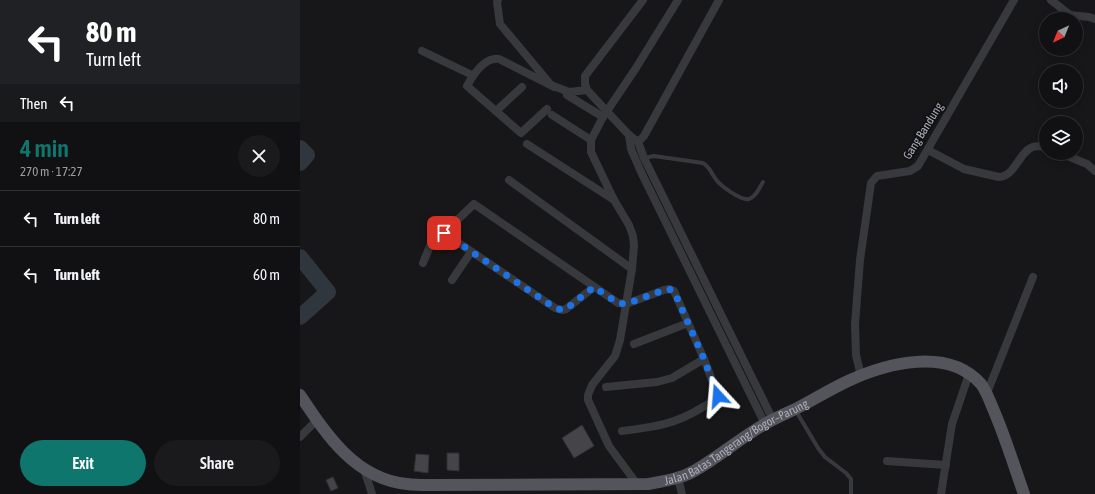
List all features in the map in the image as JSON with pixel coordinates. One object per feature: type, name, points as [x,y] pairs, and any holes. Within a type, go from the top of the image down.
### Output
[{"type":"main road","name":"Jalan Batas Tangerang/Bogor–Parung","points":[[300,395],[317,420],[340,449],[364,469],[375,475],[392,481],[429,487],[555,489],[648,484],[678,478],[694,472],[769,422],[795,410],[848,381],[877,369],[890,366],[918,362],[942,363],[955,366],[969,374],[982,385],[987,393],[1007,441],[1024,494]]},
{"type":"street","points":[[643,0],[585,76],[585,84],[587,90],[605,114],[638,142],[644,158],[769,422]]},
{"type":"street","points":[[638,484],[609,446],[588,400],[588,395],[592,385],[615,356],[620,340],[632,269],[634,246],[633,236],[629,225],[614,200],[591,152],[591,140],[605,114],[636,68],[678,0]]},
{"type":"street","points":[[638,142],[644,136],[719,0]]},
{"type":"street","name":"Gang Bandung","points":[[861,376],[856,355],[855,324],[862,247],[871,183],[877,176],[915,169],[928,150],[1014,0]]},
{"type":"street","points":[[1051,0],[1070,15],[1095,19]]},
{"type":"street","points":[[497,1],[500,24],[554,87]]},
{"type":"street","points":[[422,52],[472,75]]},
{"type":"street","points":[[587,90],[568,92],[554,87],[499,58],[489,60],[472,75],[467,86],[521,134],[550,112],[591,140]]},
{"type":"street","points":[[496,111],[522,87]]},
{"type":"street","points":[[567,95],[605,114]]},
{"type":"street","points":[[629,135],[631,149],[641,172],[769,422]]},
{"type":"street","points":[[527,144],[614,200]]},
{"type":"street","points":[[928,150],[964,169],[1004,177],[1011,171],[1026,150],[1035,146],[1039,147]]},
{"type":"street","points":[[1077,160],[1087,164],[1095,171]]},
{"type":"street","points":[[508,180],[632,269]]},
{"type":"street","points":[[423,264],[430,246],[474,204],[618,303],[626,304],[669,289],[674,291],[718,392],[718,396],[694,413],[669,424],[622,431]]},
{"type":"street","points":[[444,233],[555,308],[562,310],[566,309],[594,287]]},
{"type":"street","points":[[452,280],[471,252]]},
{"type":"street","points":[[987,393],[1033,277]]},
{"type":"street","points":[[634,344],[688,323]]},
{"type":"street","points":[[606,387],[657,382],[672,378],[704,359]]},
{"type":"street","points":[[941,494],[952,424],[969,374]]},
{"type":"street","points":[[300,437],[317,420]]},
{"type":"street","points":[[887,461],[946,465]]},
{"type":"street","points":[[364,469],[372,494]]},
{"type":"street","points":[[678,478],[682,494]]},
{"type":"lane","points":[[644,158],[654,156],[703,163],[709,168],[720,184],[740,198],[749,199],[754,196],[763,182]]},
{"type":"lane","points":[[795,410],[825,457],[846,473],[851,479],[851,494]]},
{"type":"building","points":[[582,425],[594,446],[574,458],[562,438]]},
{"type":"building","points":[[447,453],[459,453],[459,471],[447,470]]},
{"type":"building","points":[[416,454],[429,455],[428,473],[414,471]]},
{"type":"building","points":[[333,477],[338,488],[331,491],[326,480]]},
{"type":"waterway","points":[[300,148],[307,155],[300,163]]},
{"type":"waterway","points":[[300,257],[328,292],[300,317]]},
{"type":"route","points":[[444,233],[555,308],[562,310],[566,309],[594,287],[618,303],[626,304],[664,290],[669,289],[674,291],[718,392],[718,396]]}]
